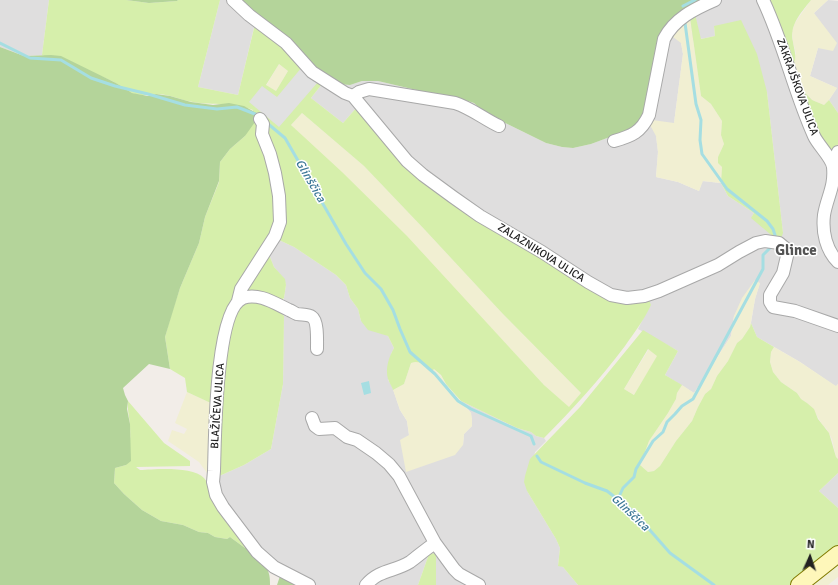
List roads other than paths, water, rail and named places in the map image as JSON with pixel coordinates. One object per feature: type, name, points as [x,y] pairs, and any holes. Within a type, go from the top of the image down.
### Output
[{"type":"street","name":"ZALAZNIKOVA ULICA","points":[[233,0],[249,16],[293,49],[312,72],[345,93],[354,96],[407,161],[423,175],[480,216],[542,252],[611,296],[627,298],[644,296],[679,283],[712,268],[756,243],[765,241],[779,244],[784,248],[787,256],[783,273],[770,295],[772,307],[795,311],[838,326]]},
{"type":"street","points":[[614,141],[633,134],[645,124],[649,115],[664,40],[668,31],[689,12],[715,0]]},
{"type":"street","name":"ZAKRAJŠKOVA ULICA","points":[[763,0],[780,41],[806,118],[816,140],[833,165]]},
{"type":"street","points":[[354,96],[369,89],[455,103],[466,106],[486,120],[499,126]]},
{"type":"street","name":"BLAŽIČEVA ULICA","points":[[260,119],[262,124],[262,134],[270,154],[275,173],[279,196],[280,222],[275,236],[241,289],[238,301],[227,322],[220,365],[214,482],[216,495],[222,507],[257,552],[274,566],[309,585]]},
{"type":"street","points":[[838,152],[833,165],[833,186],[824,214],[826,243],[831,255],[838,262]]},
{"type":"street","points":[[238,301],[252,296],[268,300],[298,314],[311,316],[315,320],[317,349]]},
{"type":"street","points":[[312,418],[315,426],[319,429],[335,428],[347,437],[357,440],[389,464],[399,476],[435,544],[459,574],[479,585]]},
{"type":"street","points":[[366,585],[381,572],[409,562],[435,544]]},
{"type":"street","points":[[799,585],[838,554]]},
{"type":"water","points":[[369,381],[371,393],[364,395],[361,383]]},
{"type":"waterway","points":[[683,6],[695,0]]},
{"type":"waterway","points":[[685,23],[696,104],[701,120],[700,140],[702,154],[727,189],[767,221],[773,229],[775,235]]},
{"type":"waterway","name":"Glinščica","points":[[0,43],[30,58],[61,60],[91,78],[115,86],[185,105],[217,109],[237,107],[260,116]]},
{"type":"waterway","name":"Glinščica","points":[[267,123],[285,138],[346,244],[365,273],[381,289],[393,310],[410,352],[435,374],[458,401],[471,409],[531,436],[534,444]]},
{"type":"waterway","points":[[618,499],[623,488],[634,477],[636,469],[653,441],[663,432],[667,422],[682,406],[693,399],[763,269],[763,255],[772,246]]},
{"type":"waterway","name":"Glinščica","points":[[537,456],[541,462],[585,483],[607,491],[634,512],[670,553],[714,585]]},
{"type":"district","name":"Glince","points":[[796,251]]}]
